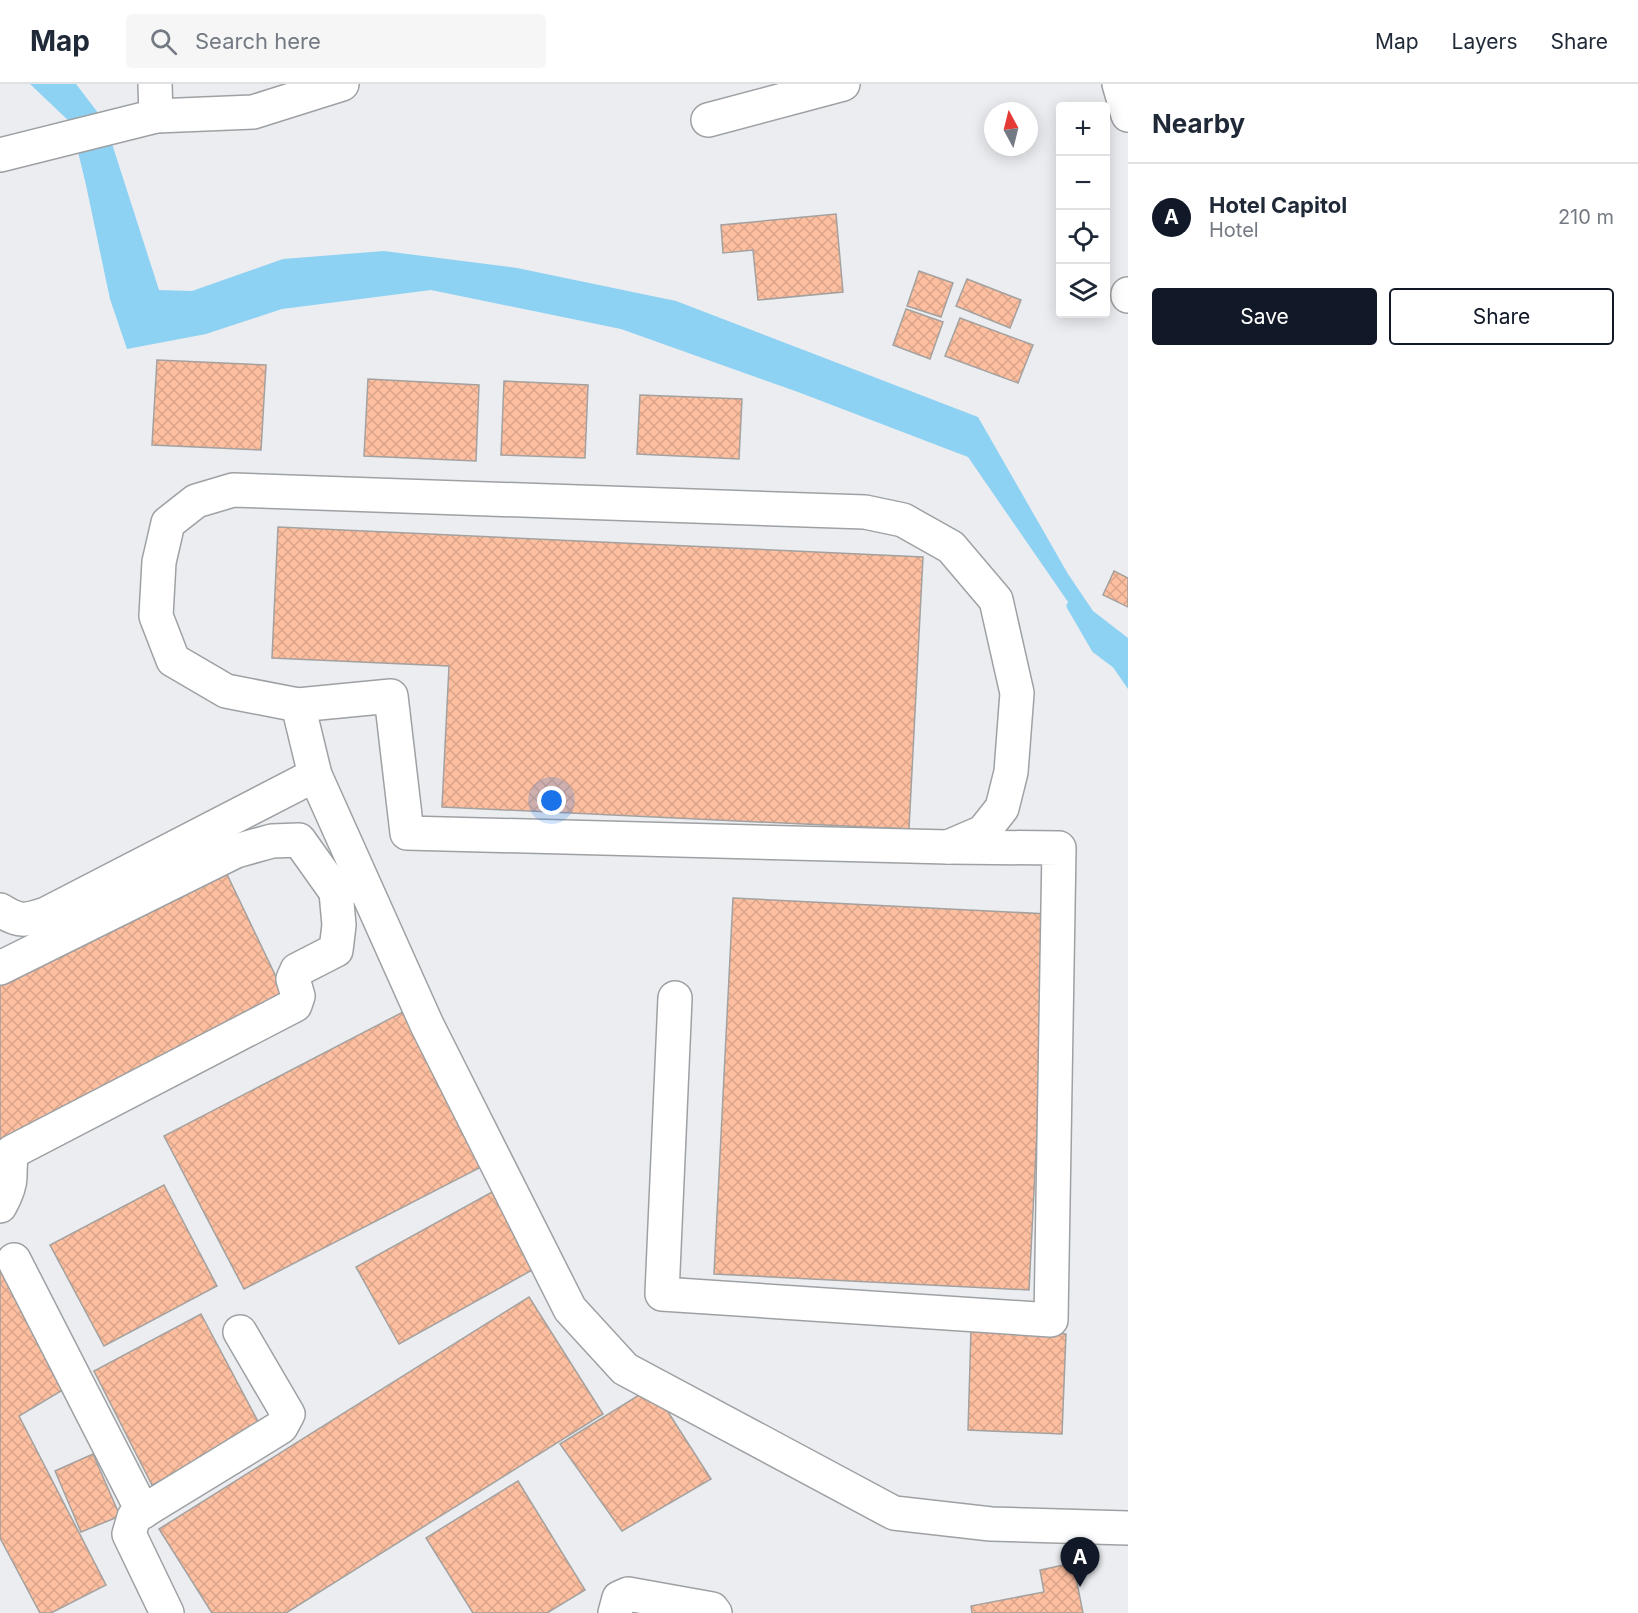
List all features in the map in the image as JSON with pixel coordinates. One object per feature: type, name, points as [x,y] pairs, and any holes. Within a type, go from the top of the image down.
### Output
[{"type":"main road","points":[[155,84],[156,116]]},
{"type":"main road","points":[[0,155],[156,116],[253,112],[342,84]]},
{"type":"main road","points":[[708,120],[843,84]]},
{"type":"main road","points":[[1119,84],[1128,115]]},
{"type":"main road","points":[[675,998],[662,1294],[1051,1320],[1059,848],[948,847],[407,833],[391,696],[298,705],[226,691],[172,660],[156,616],[159,562],[168,523],[196,501],[233,490],[865,512],[903,520],[951,547],[996,600],[1017,693],[1011,772],[1002,808],[982,832],[948,847]]},
{"type":"main road","points":[[298,705],[315,775],[333,814],[350,887],[427,1025],[570,1309],[625,1368],[894,1513],[991,1524],[1128,1528]]},
{"type":"main road","points":[[0,968],[90,908],[315,775]]},
{"type":"main road","points":[[0,910],[14,919],[30,919],[46,914],[90,908],[236,851],[272,841],[299,840],[333,814]]},
{"type":"main road","points":[[299,840],[350,887]]},
{"type":"main road","points":[[0,1206],[10,1180],[9,1163],[12,1152],[295,1005],[298,996],[293,979],[297,970],[336,950],[339,925],[350,887]]},
{"type":"main road","points":[[14,1260],[143,1512]]},
{"type":"main road","points":[[167,1613],[129,1534],[134,1517],[281,1427],[288,1414],[240,1332]]},
{"type":"main road","points":[[615,1613],[619,1598],[628,1594],[712,1609],[715,1613]]},
{"type":"water","points":[[30,84],[76,84],[105,122],[159,290],[192,291],[283,259],[384,251],[517,268],[676,301],[978,417],[1068,574],[1093,611],[1128,638],[1128,689],[968,457],[798,392],[621,329],[431,290],[282,309],[206,334],[127,349],[110,299],[71,123]]},
{"type":"building","points":[[836,214],[843,292],[758,300],[753,250],[723,253],[721,225]]},
{"type":"building","points":[[919,271],[953,283],[941,317],[907,306]]},
{"type":"building","points":[[967,279],[1021,300],[1010,328],[956,306]]},
{"type":"building","points":[[906,309],[943,322],[930,359],[893,345]]},
{"type":"building","points":[[960,318],[1033,345],[1018,383],[945,356]]},
{"type":"building","points":[[157,360],[266,365],[261,450],[152,445]]},
{"type":"building","points":[[368,379],[479,385],[476,461],[364,456]]},
{"type":"building","points":[[504,381],[588,385],[585,458],[501,455]]},
{"type":"building","points":[[640,395],[742,399],[739,459],[637,454]]},
{"type":"building","points":[[278,527],[923,557],[909,829],[442,807],[449,666],[272,658]]},
{"type":"building","points":[[1114,571],[1128,578],[1128,607],[1103,595]]},
{"type":"building","points":[[223,866],[288,1002],[0,1145],[0,978]]},
{"type":"building","points":[[733,898],[1048,914],[1029,1290],[714,1274]]},
{"type":"building","points":[[403,1012],[483,1166],[244,1289],[164,1136]]},
{"type":"building","points":[[164,1185],[217,1286],[104,1346],[50,1245]]},
{"type":"building","points":[[492,1192],[534,1269],[399,1344],[356,1267]]},
{"type":"building","points":[[0,1267],[66,1388],[19,1416],[106,1585],[51,1613],[40,1613],[0,1538]]},
{"type":"building","points":[[529,1297],[603,1414],[286,1613],[212,1613],[159,1529]]},
{"type":"building","points":[[201,1314],[262,1429],[152,1485],[94,1371]]},
{"type":"building","points":[[971,1330],[1066,1334],[1062,1434],[968,1430]]},
{"type":"building","points":[[652,1387],[711,1479],[622,1531],[560,1444]]},
{"type":"building","points":[[93,1454],[120,1516],[81,1532],[55,1471]]},
{"type":"building","points":[[518,1481],[585,1590],[547,1613],[473,1613],[426,1538]]},
{"type":"building","points":[[1073,1563],[1083,1613],[972,1613],[971,1606],[1044,1592],[1040,1570]]},
{"type":"waterway","points":[[1071,606],[1096,649],[1128,673]]},
{"type":"place","name":"Hotel Capitol","points":[[1080,1587]]}]
